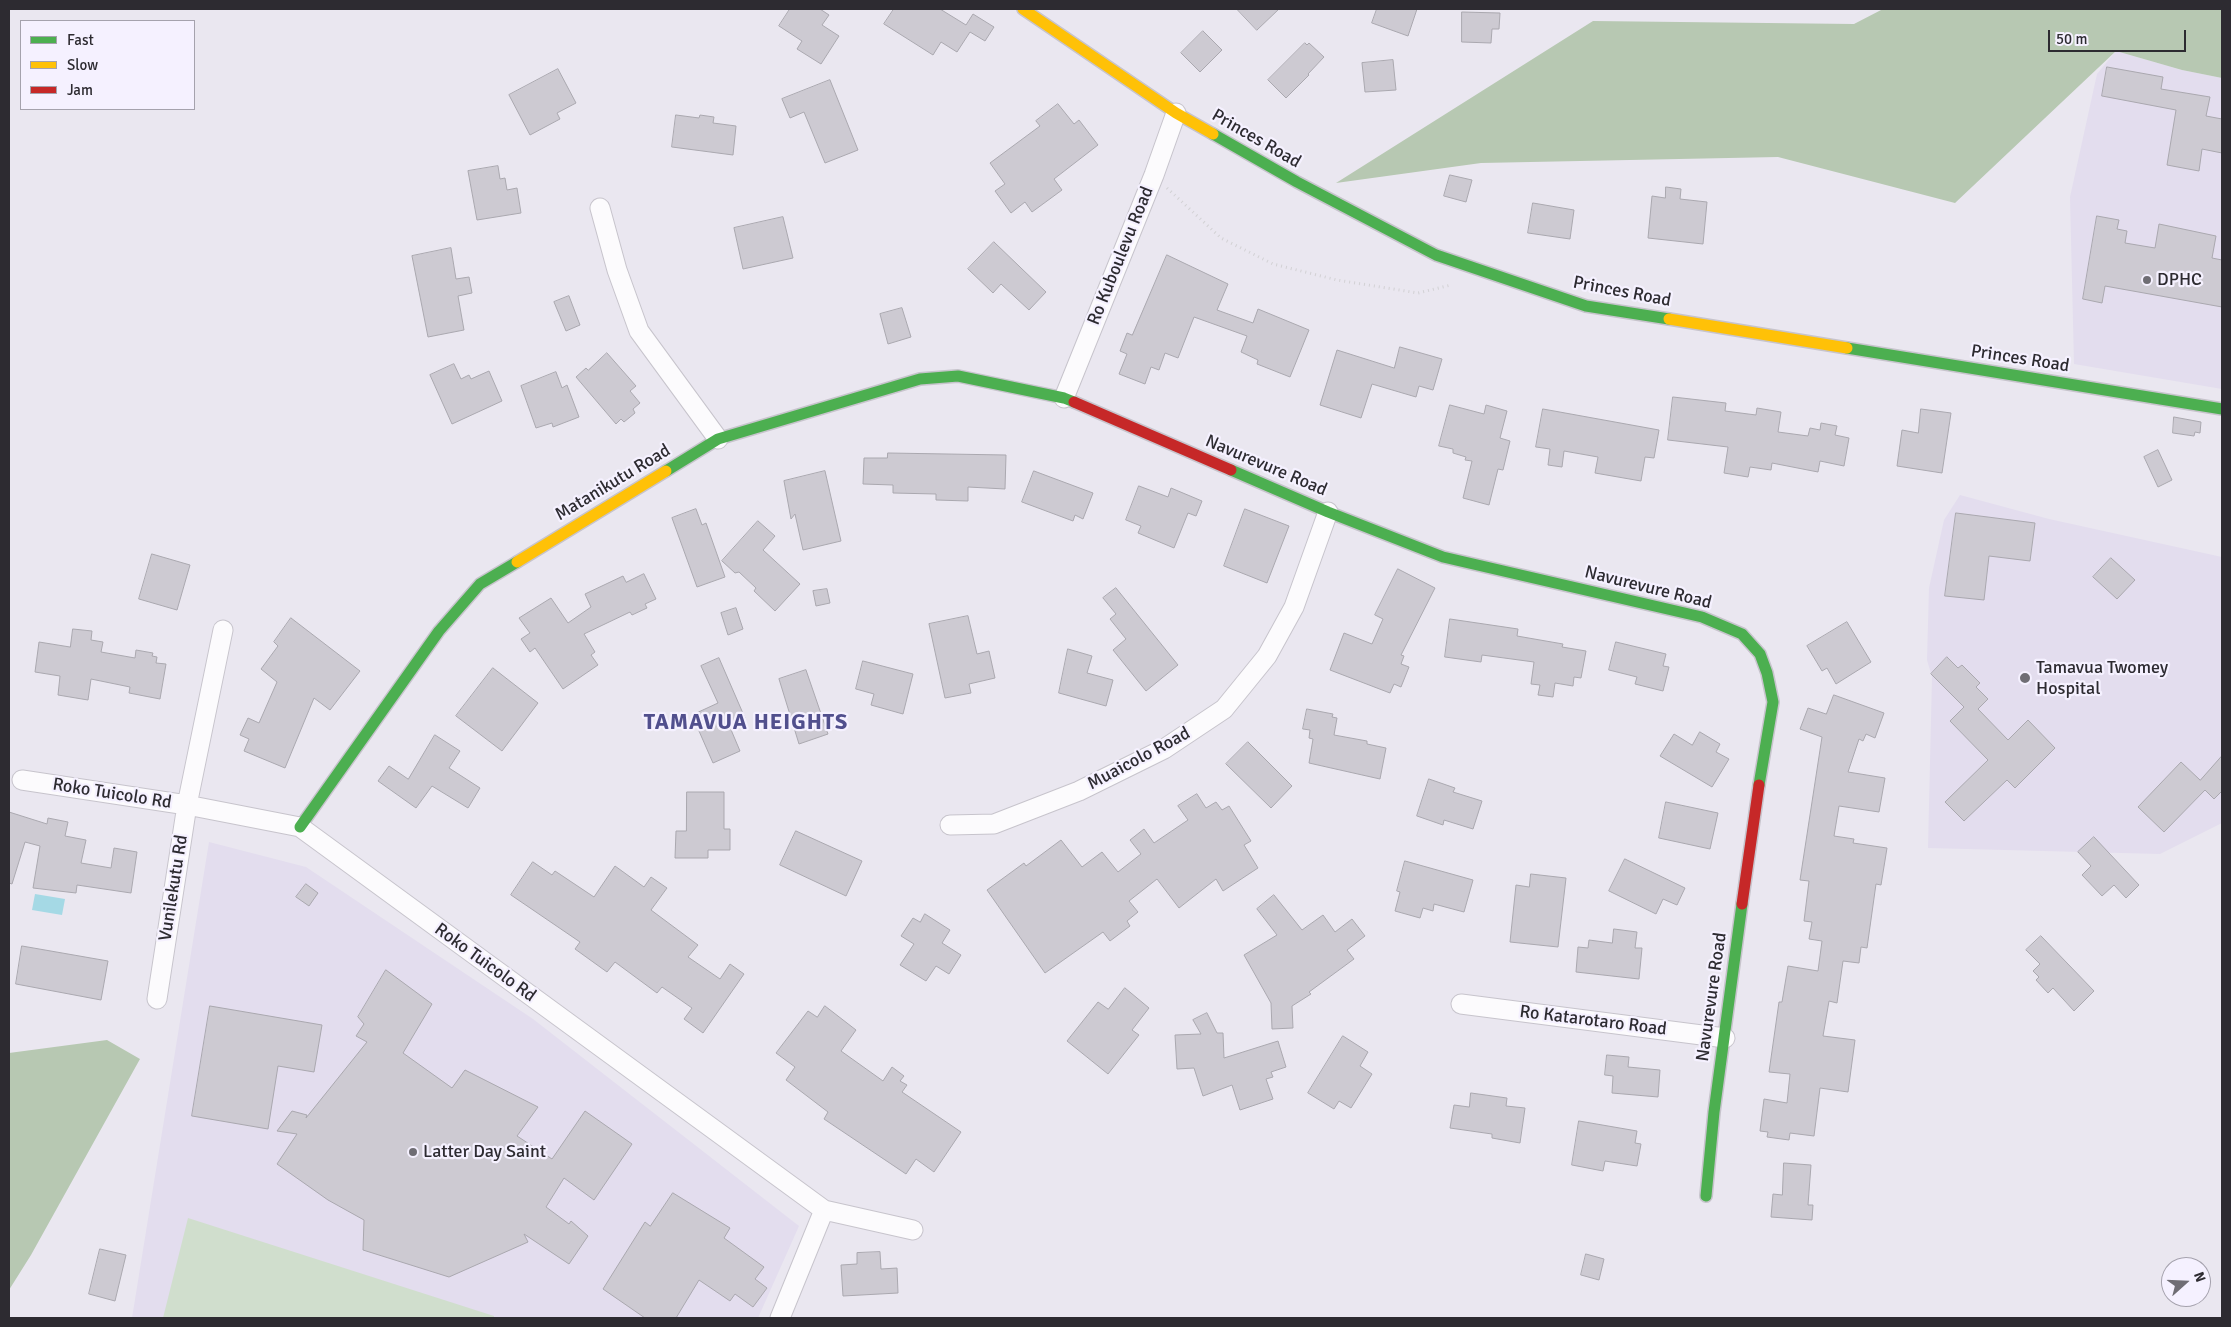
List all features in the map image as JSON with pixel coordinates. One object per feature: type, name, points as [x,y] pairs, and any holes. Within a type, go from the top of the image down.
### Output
[{"type":"street","name":"Princes Road","points":[[1023,9],[1176,113],[1297,182],[1436,255],[1586,306],[2222,409]]},
{"type":"street","name":"Ro Kuboulevu Road","points":[[1064,398],[1154,175],[1176,113]]},
{"type":"street","points":[[600,208],[617,270],[639,331],[718,439]]},
{"type":"street","name":"Matanikutu Road","points":[[300,827],[439,631],[480,584],[718,439],[920,379],[958,376],[1064,398]]},
{"type":"street","name":"Navurevure Road","points":[[1064,398],[1328,512],[1443,557],[1702,617],[1742,634],[1760,654],[1767,672],[1772,702],[1752,827],[1714,1112],[1706,1196]]},
{"type":"street","name":"Muaicolo Road","points":[[950,825],[994,824],[1079,791],[1164,749],[1224,709],[1267,656],[1294,607],[1328,512]]},
{"type":"street","name":"Vunilekutu Rd","points":[[157,999],[186,805],[223,630]]},
{"type":"street","name":"Roko Tuicolo Rd","points":[[22,780],[186,805],[300,827],[824,1210],[913,1230]]},
{"type":"street","name":"Ro Katarotaro Road","points":[[1461,1004],[1725,1038]]},
{"type":"street","points":[[780,1318],[824,1210]]},
{"type":"path","points":[[1154,175],[1221,238],[1273,264],[1337,280],[1418,293],[1455,284]]},
{"type":"shaded area","name":"DPHC","points":[[2116,51],[2182,70],[2222,78],[2222,389],[2074,364],[2070,197],[2097,74]]},
{"type":"shaded area","points":[[1960,495],[2049,519],[2222,557],[2222,823],[2160,854],[1928,848],[1932,677],[1927,660],[1929,588],[1944,520]]},
{"type":"shaded area","points":[[209,842],[306,867],[533,1019],[799,1226],[758,1318],[132,1318]]},
{"type":"green space","points":[[1883,9],[2222,9],[2222,78],[2182,70],[2116,51],[1955,203],[1778,157],[1481,163],[1336,183],[1593,21],[1854,24]]},
{"type":"green space","points":[[107,1040],[140,1059],[31,1255],[9,1290],[9,1053]]},
{"type":"green space","points":[[188,1218],[494,1316],[494,1318],[163,1318]]},
{"type":"water","points":[[35,894],[65,899],[62,915],[32,910]]},
{"type":"building","points":[[790,9],[820,9],[829,15],[822,25],[839,36],[821,64],[797,49],[802,41],[779,26]]},
{"type":"building","points":[[894,9],[940,9],[966,25],[973,14],[994,27],[985,41],[970,32],[957,52],[941,42],[933,55],[884,24]]},
{"type":"building","points":[[1237,9],[1279,9],[1257,30]]},
{"type":"building","points":[[1377,9],[1417,9],[1408,36],[1372,23]]},
{"type":"building","points":[[1462,12],[1500,13],[1499,29],[1492,29],[1491,43],[1462,42]]},
{"type":"building","points":[[1203,31],[1222,50],[1200,72],[1181,53]]},
{"type":"building","points":[[1305,43],[1307,45],[1309,43],[1324,57],[1286,98],[1268,80]]},
{"type":"building","points":[[1393,60],[1396,90],[1365,92],[1362,63]]},
{"type":"building","points":[[2107,67],[2163,77],[2161,89],[2210,97],[2206,116],[2222,119],[2222,153],[2202,149],[2199,171],[2167,165],[2176,110],[2102,96]]},
{"type":"building","points":[[558,69],[576,103],[557,113],[560,119],[530,135],[509,95]]},
{"type":"building","points":[[830,80],[858,150],[825,163],[804,112],[790,118],[782,99]]},
{"type":"building","points":[[1058,104],[1074,124],[1079,120],[1098,145],[1054,179],[1062,190],[1032,212],[1025,202],[1011,213],[995,191],[1005,184],[990,163],[1040,126],[1036,121]]},
{"type":"building","points":[[676,115],[699,118],[700,115],[714,117],[713,123],[736,126],[733,155],[672,147]]},
{"type":"building","points":[[498,166],[500,179],[505,178],[507,190],[517,188],[521,213],[477,220],[468,171]]},
{"type":"building","points":[[1450,175],[1472,180],[1466,202],[1444,196]]},
{"type":"building","points":[[1666,187],[1681,189],[1680,199],[1707,202],[1703,244],[1648,238],[1652,196],[1665,198]]},
{"type":"building","points":[[1533,203],[1574,210],[1570,239],[1528,233]]},
{"type":"building","points":[[2097,216],[2119,220],[2117,229],[2127,231],[2125,243],[2155,248],[2159,224],[2216,236],[2212,258],[2222,260],[2222,307],[2105,286],[2102,303],[2083,299]]},
{"type":"building","points":[[783,217],[793,258],[743,269],[734,228]]},
{"type":"building","points":[[994,242],[1046,292],[1029,310],[1001,284],[993,293],[968,269]]},
{"type":"building","points":[[451,248],[456,279],[469,277],[472,293],[458,296],[464,330],[428,337],[412,256]]},
{"type":"building","points":[[1167,255],[1228,284],[1217,310],[1253,323],[1258,309],[1309,330],[1290,377],[1257,364],[1258,360],[1241,352],[1247,336],[1194,317],[1178,358],[1165,353],[1159,370],[1151,367],[1145,384],[1119,374],[1127,354],[1120,351],[1127,333],[1132,335]]},
{"type":"building","points":[[569,296],[580,325],[566,331],[554,302]]},
{"type":"building","points":[[902,308],[911,337],[888,344],[880,314]]},
{"type":"building","points":[[1400,347],[1442,359],[1433,390],[1419,386],[1416,397],[1372,384],[1361,418],[1320,405],[1337,350],[1394,368]]},
{"type":"building","points":[[607,353],[636,386],[630,391],[640,403],[633,409],[635,413],[624,422],[621,419],[616,424],[576,377],[586,368],[588,370]]},
{"type":"building","points":[[454,364],[461,379],[469,375],[471,379],[489,371],[502,401],[452,424],[430,375]]},
{"type":"building","points":[[556,372],[562,388],[567,385],[579,417],[553,427],[552,423],[536,428],[521,386]]},
{"type":"building","points":[[1673,397],[1726,403],[1725,411],[1756,415],[1757,408],[1781,412],[1778,432],[1808,436],[1810,428],[1820,430],[1821,423],[1837,426],[1835,435],[1849,438],[1844,466],[1820,461],[1818,472],[1772,463],[1771,470],[1750,467],[1748,477],[1724,473],[1728,447],[1668,440]]},
{"type":"building","points":[[1450,405],[1484,414],[1486,405],[1507,411],[1500,438],[1510,441],[1503,470],[1498,469],[1489,505],[1463,498],[1472,461],[1465,460],[1466,457],[1453,453],[1453,449],[1439,446]]},
{"type":"building","points":[[1543,409],[1659,430],[1654,458],[1645,457],[1641,481],[1595,473],[1598,457],[1564,451],[1562,467],[1548,465],[1550,449],[1536,447]]},
{"type":"building","points":[[1921,409],[1951,413],[1942,473],[1897,466],[1902,430],[1918,433]]},
{"type":"building","points":[[2174,417],[2201,422],[2200,433],[2195,432],[2194,436],[2173,433]]},
{"type":"building","points":[[2158,450],[2172,480],[2158,487],[2144,457]]},
{"type":"building","points":[[888,453],[1006,455],[1005,489],[968,487],[968,501],[936,500],[936,494],[893,493],[893,485],[863,484],[864,458],[887,458]]},
{"type":"building","points":[[825,471],[841,541],[803,550],[795,514],[791,519],[784,481]]},
{"type":"building","points":[[1034,471],[1093,493],[1083,519],[1075,515],[1073,521],[1022,502]]},
{"type":"building","points":[[1139,486],[1168,497],[1171,488],[1202,501],[1196,516],[1188,513],[1174,548],[1138,533],[1141,526],[1126,520]]},
{"type":"building","points":[[696,509],[702,525],[706,523],[725,577],[697,587],[672,518]]},
{"type":"building","points":[[1245,509],[1289,526],[1267,583],[1224,566]]},
{"type":"building","points":[[1956,513],[2035,523],[2030,561],[1989,556],[1984,600],[1945,596]]},
{"type":"building","points":[[758,521],[775,536],[763,550],[800,584],[775,611],[754,591],[756,588],[739,572],[735,573],[722,561]]},
{"type":"building","points":[[152,554],[190,565],[177,610],[139,599]]},
{"type":"building","points":[[2111,558],[2135,580],[2117,599],[2093,577]]},
{"type":"building","points":[[1398,569],[1435,588],[1401,655],[1404,656],[1401,664],[1409,667],[1401,687],[1394,684],[1390,693],[1330,670],[1344,633],[1372,644],[1383,619],[1375,615]]},
{"type":"building","points":[[644,574],[656,599],[645,604],[647,608],[632,615],[630,612],[584,634],[595,652],[591,655],[598,665],[563,689],[535,648],[530,652],[521,639],[530,633],[519,618],[551,598],[568,623],[591,607],[585,594],[623,576],[626,582]]},
{"type":"building","points":[[1116,588],[1178,665],[1146,691],[1113,650],[1126,639],[1110,619],[1116,614],[1103,598]]},
{"type":"building","points":[[827,589],[830,603],[816,606],[813,591]]},
{"type":"building","points":[[736,608],[743,629],[728,635],[721,613]]},
{"type":"building","points":[[968,616],[977,654],[989,651],[995,678],[969,684],[971,693],[945,698],[929,624]]},
{"type":"building","points":[[291,618],[360,671],[330,710],[314,698],[285,768],[244,751],[249,739],[240,735],[248,718],[259,723],[277,682],[261,669],[278,646],[274,642]]},
{"type":"building","points":[[1450,619],[1518,629],[1517,636],[1563,644],[1562,647],[1586,651],[1581,678],[1574,677],[1573,686],[1555,683],[1553,697],[1538,695],[1540,685],[1531,684],[1534,662],[1482,655],[1481,662],[1445,657]]},
{"type":"building","points":[[1847,622],[1871,662],[1836,684],[1827,668],[1822,671],[1807,646]]},
{"type":"building","points":[[73,629],[92,631],[91,640],[103,642],[101,652],[135,658],[136,650],[153,653],[152,656],[157,657],[156,663],[166,664],[160,699],[129,693],[130,687],[91,679],[88,700],[58,695],[60,676],[35,672],[39,642],[70,647]]},
{"type":"building","points":[[1616,642],[1666,654],[1663,666],[1669,667],[1663,691],[1635,684],[1637,677],[1609,670]]},
{"type":"building","points":[[1068,649],[1092,656],[1087,673],[1113,680],[1106,706],[1059,693]]},
{"type":"building","points":[[1947,657],[1958,668],[1962,665],[1980,683],[1976,687],[1988,699],[1978,709],[2008,740],[2028,720],[2055,748],[2015,788],[2007,780],[1964,821],[1945,802],[1988,760],[1950,721],[1964,707],[1931,674]]},
{"type":"building","points":[[719,658],[745,718],[729,725],[740,751],[713,763],[692,715],[718,703],[701,666]]},
{"type":"building","points":[[863,661],[913,674],[903,714],[871,705],[874,694],[856,689]]},
{"type":"building","points":[[493,668],[538,703],[502,751],[456,716]]},
{"type":"building","points":[[806,670],[828,734],[799,744],[779,679]]},
{"type":"building","points":[[1834,695],[1884,713],[1875,738],[1866,734],[1863,741],[1859,739],[1848,772],[1885,778],[1879,812],[1839,806],[1834,836],[1854,839],[1853,843],[1887,848],[1881,885],[1876,884],[1867,948],[1861,947],[1859,963],[1843,961],[1837,1003],[1829,1001],[1823,1036],[1855,1040],[1848,1092],[1820,1088],[1814,1136],[1790,1133],[1789,1140],[1767,1137],[1768,1132],[1760,1131],[1764,1099],[1787,1103],[1790,1074],[1769,1072],[1779,1002],[1782,1002],[1788,966],[1818,971],[1822,941],[1809,939],[1812,922],[1804,921],[1809,881],[1800,880],[1822,737],[1800,729],[1808,708],[1826,714]]},
{"type":"building","points":[[1307,709],[1333,714],[1332,717],[1337,718],[1334,735],[1367,741],[1367,744],[1386,748],[1380,779],[1309,763],[1313,739],[1309,738],[1310,730],[1303,729]]},
{"type":"building","points":[[1700,732],[1720,744],[1716,752],[1729,759],[1712,787],[1660,756],[1674,734],[1692,745]]},
{"type":"building","points":[[435,735],[460,751],[449,768],[480,788],[468,808],[432,786],[416,808],[378,781],[389,766],[408,779]]},
{"type":"building","points":[[1248,742],[1292,786],[1271,808],[1226,764]]},
{"type":"building","points":[[2222,756],[2222,791],[2214,799],[2205,790],[2164,832],[2138,807],[2181,762],[2200,780]]},
{"type":"building","points":[[1429,779],[1455,788],[1453,792],[1482,801],[1473,829],[1444,820],[1443,825],[1417,816]]},
{"type":"building","points":[[687,792],[724,792],[724,829],[730,829],[730,850],[708,850],[708,858],[675,858],[676,831],[686,831]]},
{"type":"building","points":[[1197,794],[1206,808],[1216,802],[1222,810],[1229,806],[1251,841],[1244,845],[1258,868],[1223,891],[1216,879],[1179,908],[1157,879],[1129,901],[1138,912],[1127,921],[1130,926],[1110,941],[1103,932],[1045,973],[987,890],[1024,863],[1026,866],[1061,840],[1082,867],[1102,852],[1118,872],[1141,854],[1130,840],[1144,829],[1154,843],[1188,820],[1178,806]]},
{"type":"building","points":[[1666,802],[1718,813],[1710,849],[1659,838]]},
{"type":"building","points":[[9,812],[47,824],[48,818],[68,822],[65,836],[86,840],[81,863],[111,868],[114,848],[137,852],[131,893],[77,885],[76,893],[33,888],[40,846],[25,842],[12,884],[9,883]]},
{"type":"building","points":[[796,831],[862,861],[846,896],[780,865]]},
{"type":"building","points":[[2094,837],[2139,885],[2126,898],[2114,885],[2102,896],[2082,875],[2091,866],[2078,852]]},
{"type":"building","points":[[1625,859],[1685,888],[1677,905],[1663,899],[1656,914],[1609,891]]},
{"type":"building","points":[[1405,861],[1473,880],[1464,912],[1434,904],[1433,911],[1423,908],[1420,918],[1395,911],[1400,892],[1397,891]]},
{"type":"building","points":[[533,862],[552,875],[555,871],[594,897],[615,866],[644,887],[651,877],[667,888],[651,910],[698,945],[688,957],[720,979],[730,964],[744,974],[703,1033],[684,1019],[692,1008],[662,987],[657,993],[615,962],[607,972],[575,949],[580,942],[511,895]]},
{"type":"building","points":[[1531,874],[1566,878],[1558,947],[1510,942],[1516,885],[1529,887]]},
{"type":"building","points":[[306,884],[318,893],[309,906],[296,897]]},
{"type":"building","points":[[1274,895],[1302,930],[1323,915],[1335,932],[1352,919],[1365,936],[1347,950],[1354,959],[1309,992],[1311,994],[1292,1006],[1293,1028],[1272,1029],[1271,1003],[1244,955],[1277,935],[1257,909]]},
{"type":"building","points":[[925,914],[950,930],[942,943],[961,955],[949,974],[936,966],[926,981],[900,965],[914,944],[901,936],[913,918],[920,922]]},
{"type":"building","points":[[1614,929],[1637,932],[1635,948],[1642,948],[1639,979],[1576,972],[1578,947],[1588,948],[1589,940],[1612,943]]},
{"type":"building","points":[[2041,936],[2094,991],[2074,1011],[2053,988],[2048,993],[2036,980],[2039,977],[2033,971],[2040,964],[2026,950]]},
{"type":"building","points":[[22,946],[108,961],[101,1000],[16,984]]},
{"type":"building","name":"Latter Day Saint","points":[[386,970],[432,1004],[403,1053],[452,1088],[465,1070],[538,1107],[517,1136],[552,1159],[585,1111],[632,1144],[594,1200],[564,1178],[546,1207],[569,1224],[571,1221],[588,1236],[569,1264],[524,1234],[528,1242],[449,1277],[363,1250],[364,1220],[328,1200],[277,1164],[297,1134],[277,1131],[292,1111],[307,1115],[306,1118],[367,1042],[356,1036],[364,1024],[358,1017]]},
{"type":"building","points":[[1125,988],[1149,1008],[1132,1030],[1139,1035],[1108,1074],[1067,1041],[1098,1002],[1108,1009]]},
{"type":"building","points":[[210,1006],[322,1025],[314,1072],[278,1066],[268,1129],[192,1116]]},
{"type":"building","points":[[825,1006],[856,1030],[841,1051],[883,1081],[892,1067],[904,1076],[900,1081],[907,1085],[902,1092],[961,1132],[934,1172],[916,1159],[906,1174],[824,1119],[828,1112],[786,1080],[795,1067],[776,1053],[808,1011],[817,1017]]},
{"type":"building","points":[[1207,1013],[1217,1033],[1223,1033],[1224,1058],[1278,1041],[1286,1067],[1271,1072],[1273,1077],[1266,1079],[1273,1099],[1240,1110],[1232,1085],[1203,1096],[1194,1068],[1177,1069],[1175,1035],[1201,1034],[1193,1020]]},
{"type":"building","points":[[1343,1036],[1368,1052],[1360,1066],[1372,1074],[1351,1108],[1339,1101],[1334,1109],[1308,1093]]},
{"type":"building","points":[[1607,1055],[1629,1057],[1628,1067],[1660,1070],[1658,1097],[1612,1093],[1613,1076],[1605,1075]]},
{"type":"building","points":[[1471,1093],[1507,1098],[1506,1106],[1525,1108],[1520,1143],[1492,1138],[1492,1134],[1450,1128],[1454,1105],[1469,1107]]},
{"type":"building","points":[[1579,1121],[1637,1131],[1635,1143],[1641,1144],[1637,1166],[1605,1161],[1603,1171],[1572,1165]]},
{"type":"building","points":[[1784,1163],[1811,1165],[1808,1205],[1813,1205],[1812,1220],[1771,1217],[1773,1194],[1782,1195]]},
{"type":"building","points":[[673,1193],[730,1228],[724,1238],[764,1267],[755,1279],[767,1288],[753,1307],[735,1294],[730,1301],[699,1280],[676,1318],[645,1318],[603,1289],[645,1222],[650,1226]]},
{"type":"building","points":[[100,1249],[126,1255],[115,1301],[89,1294]]},
{"type":"building","points":[[880,1252],[881,1269],[897,1268],[898,1293],[843,1296],[841,1265],[857,1264],[857,1253]]},
{"type":"building","points":[[1586,1254],[1604,1259],[1599,1280],[1581,1275]]},
{"type":"traffic: fast","points":[[1213,134],[1297,182],[1436,255],[1586,306],[1669,319]]},
{"type":"traffic: fast","points":[[1847,348],[2222,409]]},
{"type":"traffic: fast","points":[[666,471],[718,439],[920,379],[958,376],[1064,398],[1074,402]]},
{"type":"traffic: fast","points":[[1231,470],[1328,512],[1443,557],[1702,617],[1742,634],[1760,654],[1767,673],[1773,702],[1759,785]]},
{"type":"traffic: fast","points":[[300,827],[439,631],[480,584],[517,562]]},
{"type":"traffic: fast","points":[[1706,1196],[1714,1112],[1742,904]]},
{"type":"traffic: slow","points":[[1023,9],[1176,113],[1213,134]]},
{"type":"traffic: slow","points":[[1669,319],[1847,348]]},
{"type":"traffic: slow","points":[[517,562],[666,471]]},
{"type":"traffic: jam","points":[[1074,402],[1231,470]]},
{"type":"traffic: jam","points":[[1742,904],[1759,785]]},
{"type":"place","name":"DPHC","points":[[2147,280]]},
{"type":"place","name":"Tamavua Twomey Hospital","points":[[2025,678]]},
{"type":"place","name":"Latter Day Saint","points":[[413,1152]]},
{"type":"district","name":"TAMAVUA HEIGHTS","points":[[746,723]]}]
